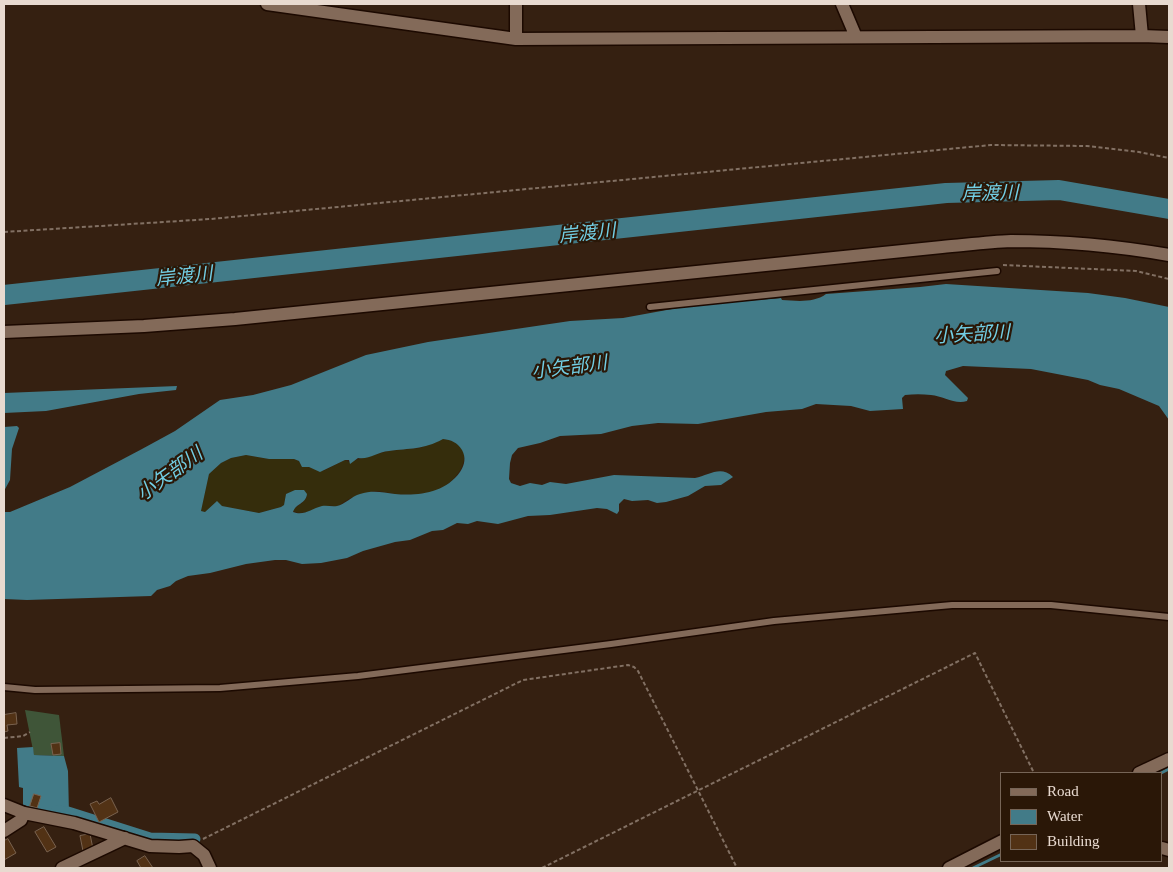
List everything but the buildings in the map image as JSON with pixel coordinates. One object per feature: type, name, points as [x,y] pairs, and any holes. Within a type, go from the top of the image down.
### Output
[{"type":"street","points":[[267,4],[516,39],[1142,36],[1169,38]]},
{"type":"street","points":[[516,4],[516,39]]},
{"type":"street","points":[[842,4],[856,37]]},
{"type":"street","points":[[1139,4],[1142,36]]},
{"type":"street","points":[[4,332],[144,326],[235,319],[942,246],[1010,241],[1058,242],[1124,248],[1169,255]]},
{"type":"street","points":[[1141,772],[1169,759]]},
{"type":"street","points":[[4,805],[24,813],[74,823],[150,846],[193,846],[204,856],[210,868]]},
{"type":"street","points":[[4,831],[21,820],[24,813]]},
{"type":"street","points":[[62,868],[125,838]]},
{"type":"street","points":[[949,868],[1000,842]]},
{"type":"lane","points":[[650,307],[997,272]]},
{"type":"lane","points":[[4,687],[44,690],[220,688],[338,678],[611,644],[774,620],[952,605],[1051,605],[1169,616]]},
{"type":"path","points":[[4,232],[211,220],[991,145],[1087,146],[1139,152],[1169,158]]},
{"type":"path","points":[[997,272],[998,265],[1136,271],[1169,279]]},
{"type":"path","points":[[542,868],[974,653],[1034,772]]},
{"type":"path","points":[[193,846],[199,841],[523,680],[628,665],[634,666],[638,671],[737,868]]},
{"type":"path","points":[[4,738],[22,736],[30,732]]},
{"type":"green space","points":[[25,710],[59,715],[64,756],[34,755]]},
{"type":"sand","points":[[443,439],[455,442],[461,448],[464,455],[463,463],[453,479],[432,492],[395,494],[378,491],[361,494],[337,506],[324,506],[298,513],[293,511],[307,497],[299,490],[286,494],[284,505],[281,507],[259,513],[222,506],[216,502],[205,512],[201,511],[209,474],[221,463],[231,458],[246,455],[269,459],[294,459],[299,461],[301,465],[323,471],[345,460],[349,462],[388,451],[420,448]]},
{"type":"water","name":"小矢部川","points":[[946,284],[1088,293],[1169,307],[1169,420],[1159,406],[1119,389],[1088,380],[1031,369],[963,366],[946,371],[945,375],[968,398],[967,401],[962,402],[918,394],[905,395],[902,398],[903,409],[870,411],[851,406],[816,404],[802,409],[766,412],[698,424],[658,423],[632,426],[601,434],[560,436],[518,448],[512,455],[509,479],[511,483],[520,486],[530,483],[542,485],[550,482],[566,484],[614,475],[695,478],[719,471],[728,473],[733,477],[721,485],[705,486],[688,496],[666,502],[657,503],[648,500],[632,501],[624,499],[619,504],[617,514],[607,509],[597,508],[550,515],[528,516],[498,524],[477,521],[468,524],[457,523],[443,530],[432,531],[410,540],[363,551],[347,558],[321,563],[302,564],[286,560],[275,560],[188,576],[170,586],[157,590],[151,596],[4,599],[4,512],[10,512],[70,487],[175,431],[220,400],[253,395],[291,385],[366,355],[428,342],[570,321],[623,318],[694,305],[781,298],[782,300],[805,301],[816,299],[826,294]],"holes":[[[443,439],[454,442],[460,447],[464,455],[464,464],[460,472],[447,485],[431,492],[413,494],[369,492],[357,495],[340,505],[322,506],[308,512],[297,513],[293,512],[294,509],[305,500],[307,494],[304,490],[295,490],[286,494],[284,505],[281,507],[259,513],[222,506],[217,501],[205,512],[201,511],[209,474],[221,463],[231,458],[246,455],[269,459],[294,459],[299,461],[302,467],[309,467],[320,472],[345,460],[349,460],[350,464],[358,458],[423,447]]]},
{"type":"water","points":[[177,386],[176,390],[139,394],[46,411],[4,413],[4,393]]},
{"type":"water","points":[[17,426],[19,428],[12,449],[10,480],[4,491],[4,427]]},
{"type":"water","points":[[33,747],[34,755],[64,756],[68,771],[69,814],[23,805],[23,788],[19,787],[17,748]]},
{"type":"waterway","name":"岸渡川","points":[[4,295],[946,193],[1059,190],[1169,209]]},
{"type":"waterway","points":[[1163,772],[1169,769]]},
{"type":"waterway","points":[[56,811],[68,812],[150,838],[195,839]]},
{"type":"waterway","points":[[973,868],[1000,855]]}]
